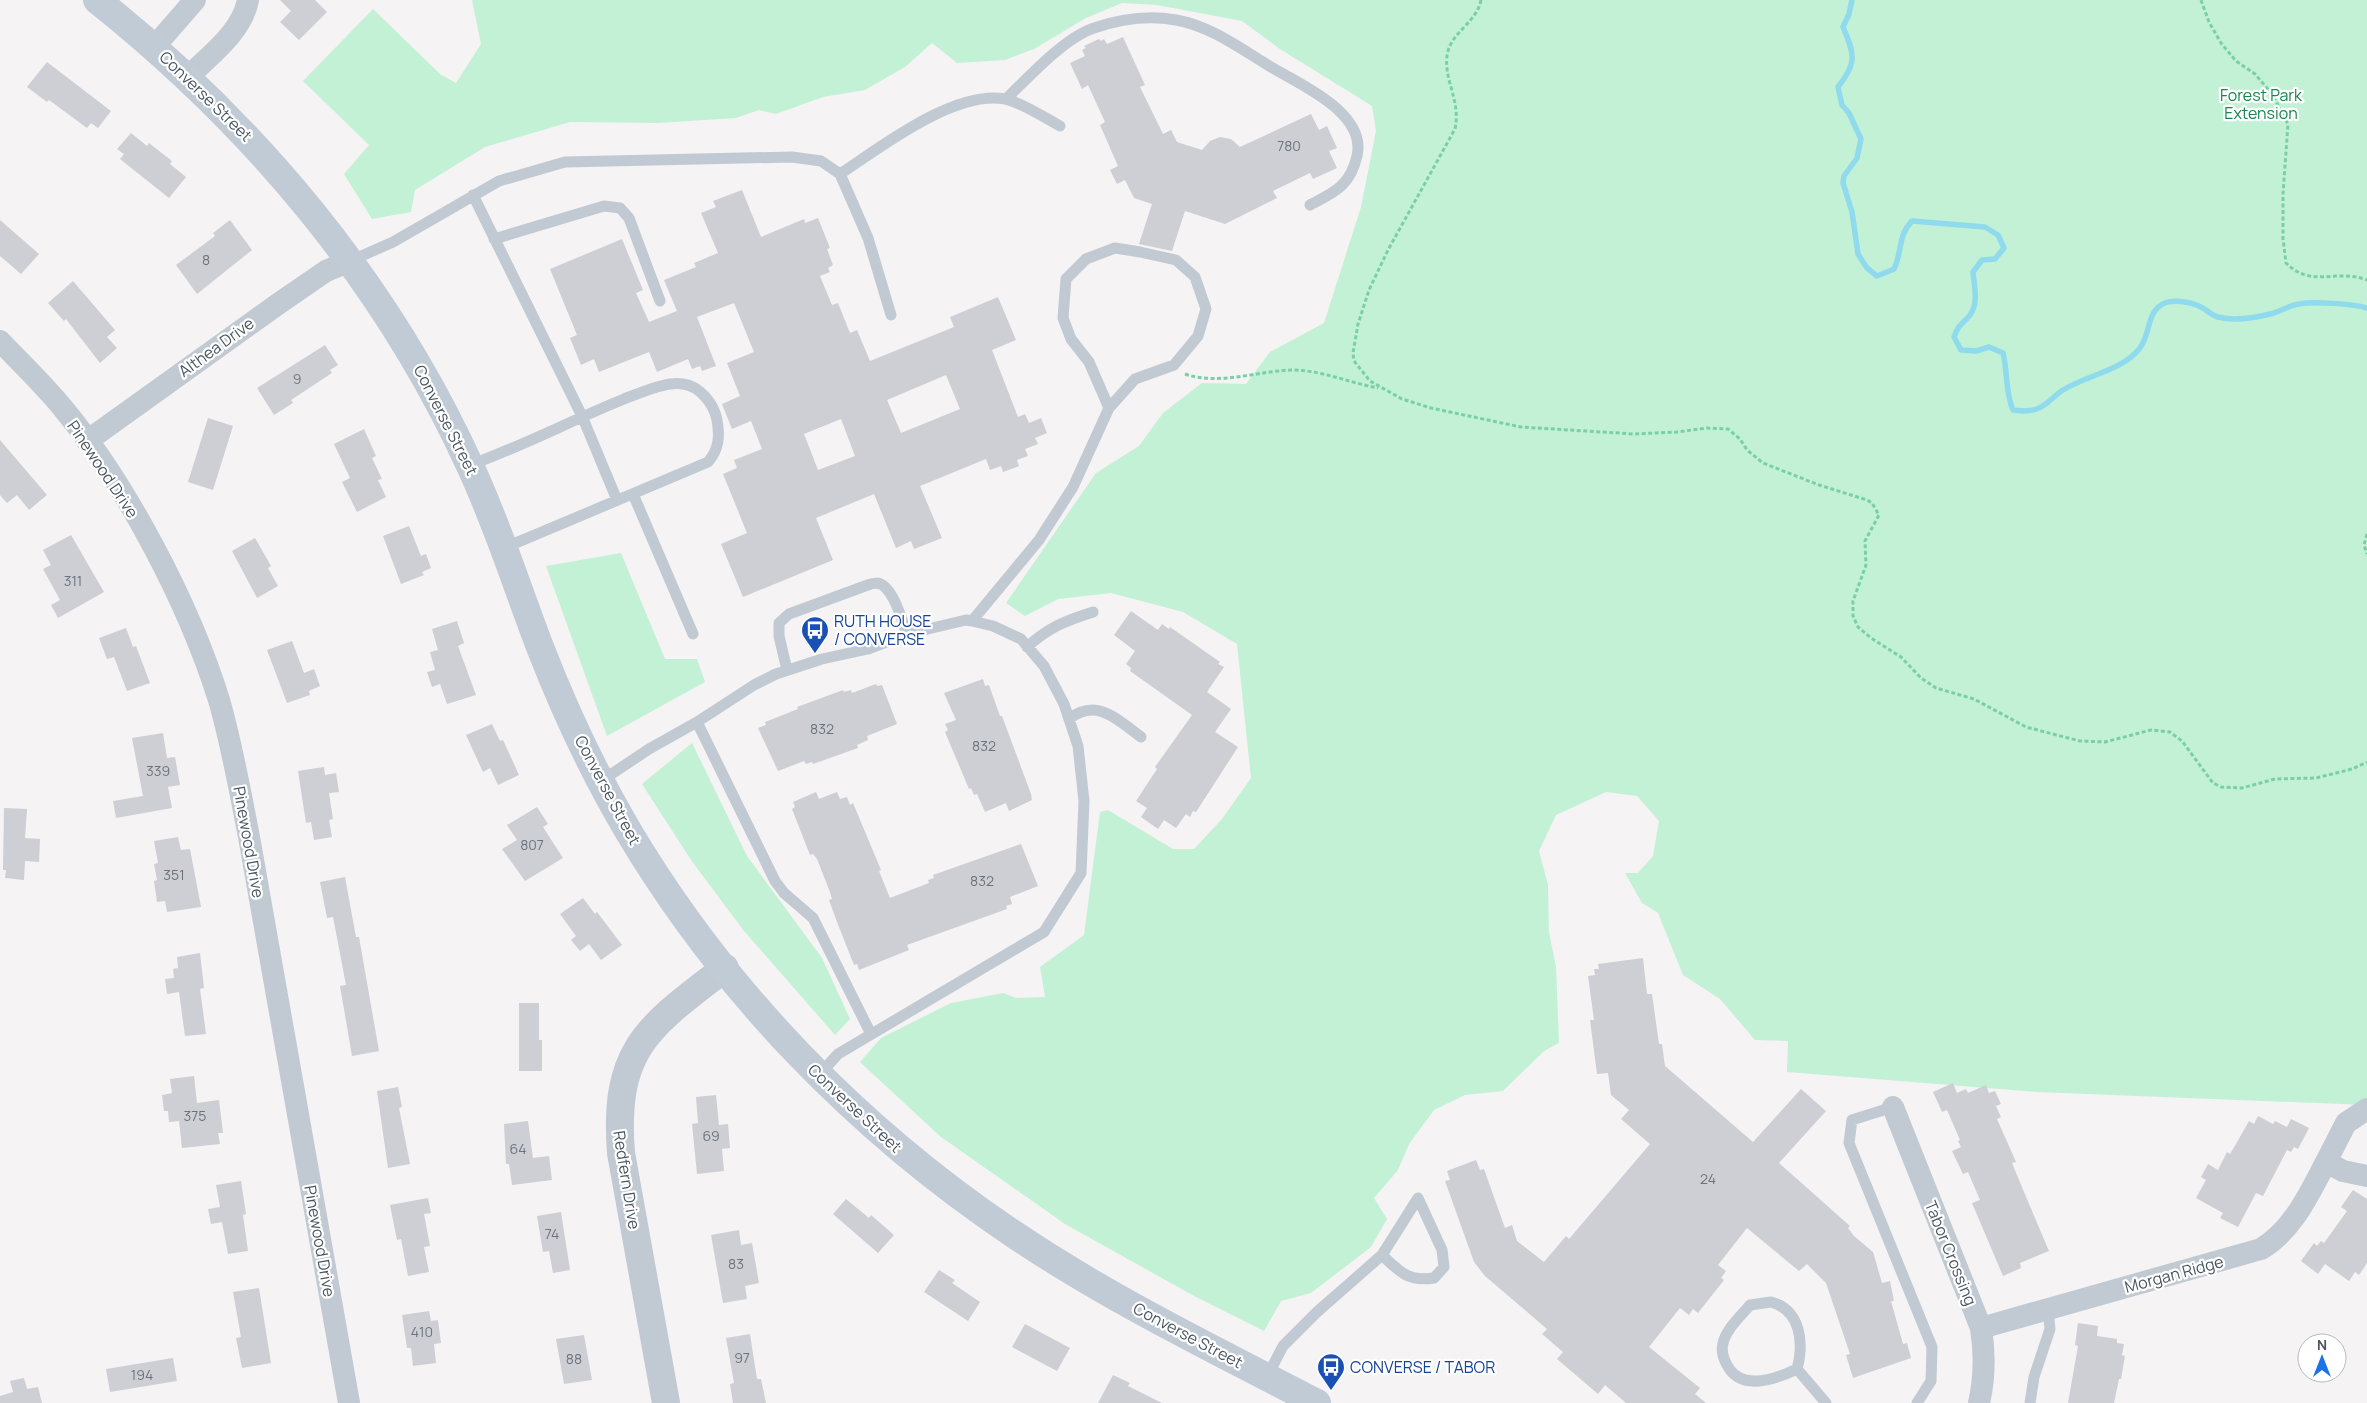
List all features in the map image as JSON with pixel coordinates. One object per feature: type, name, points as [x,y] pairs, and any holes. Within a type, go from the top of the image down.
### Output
[{"type":"main road","name":"Converse Street","points":[[97,0],[155,46],[265,155],[350,261],[414,357],[470,465],[504,548],[557,689],[626,828],[683,914],[774,1028],[819,1075],[906,1154],[1016,1236],[1092,1283],[1317,1403]]},
{"type":"street","points":[[155,46],[195,0]]},
{"type":"street","points":[[188,77],[235,29],[246,13],[248,0]]},
{"type":"street","name":"Althea Drive","points":[[87,441],[326,271],[350,261]]},
{"type":"street","name":"Pinewood Drive","points":[[0,341],[62,408],[117,483],[159,559],[201,652],[219,700],[248,837],[349,1403]]},
{"type":"street","name":"Redfern Drive","points":[[666,1403],[621,1153],[618,1118],[621,1089],[630,1062],[641,1041],[658,1020],[725,968]]},
{"type":"street","name":"Tabor Crossing","points":[[1893,1107],[1981,1328],[1985,1352],[1984,1385],[1979,1403]]},
{"type":"street","name":"Morgan Ridge","points":[[1981,1328],[2261,1249],[2277,1238],[2302,1207],[2346,1123],[2367,1109]]},
{"type":"street","points":[[2326,1162],[2343,1171],[2367,1176]]},
{"type":"lane","points":[[1006,99],[1052,54],[1092,28],[1130,18],[1176,20],[1212,31],[1323,99],[1344,115],[1356,131],[1358,150],[1354,168],[1346,183],[1310,205]]},
{"type":"lane","points":[[840,174],[890,141],[948,108],[981,98],[1006,99],[1060,126]]},
{"type":"lane","points":[[350,261],[393,242],[499,181],[565,162],[792,157],[821,161],[840,174],[868,238],[891,315]]},
{"type":"lane","points":[[473,195],[582,416],[617,500]]},
{"type":"lane","points":[[494,239],[604,206],[620,208],[629,218],[660,301]]},
{"type":"lane","points":[[972,621],[1039,540],[1073,486],[1109,408],[1135,379],[1174,365],[1198,336],[1206,309],[1195,277],[1176,260],[1115,248],[1086,259],[1066,278],[1063,318],[1071,339],[1089,362],[1109,408]]},
{"type":"lane","points":[[470,465],[652,388],[683,384],[702,393],[715,410],[719,434],[717,451],[708,462],[504,548]]},
{"type":"lane","points":[[633,494],[693,634]]},
{"type":"lane","points":[[787,670],[779,636],[779,622],[789,614],[865,586],[876,583],[886,586],[894,600],[907,634]]},
{"type":"lane","points":[[1027,646],[1045,631],[1063,622],[1093,612]]},
{"type":"lane","points":[[601,781],[649,749],[697,722],[754,685],[787,670],[822,659],[868,649],[907,634],[966,620],[972,621],[993,626],[1020,639],[1044,666],[1069,719],[1078,746],[1084,801],[1080,873],[1044,932],[970,974],[838,1054],[819,1075]]},
{"type":"lane","points":[[1069,719],[1078,712],[1089,709],[1106,712],[1141,737]]},
{"type":"lane","points":[[697,722],[775,881],[784,893],[813,918],[871,1034]]},
{"type":"lane","points":[[1893,1107],[1852,1120],[1850,1143],[1932,1347],[1931,1381],[1916,1403]]},
{"type":"lane","points":[[1267,1377],[1283,1346],[1317,1312],[1382,1255],[1418,1198],[1442,1250],[1444,1267],[1434,1278],[1420,1281],[1405,1276],[1382,1255]]},
{"type":"lane","points":[[1797,1369],[1777,1378],[1755,1381],[1735,1375],[1728,1368],[1724,1358],[1723,1343],[1728,1330],[1750,1305],[1771,1302],[1786,1308],[1791,1313],[1801,1344],[1797,1369],[1826,1403]]},
{"type":"lane","points":[[2030,1403],[2034,1377],[2050,1329],[2048,1309]]},
{"type":"path","points":[[1481,0],[1477,13],[1454,38],[1447,54],[1447,68],[1457,106],[1455,128],[1388,250],[1369,290],[1358,324],[1353,353],[1354,361],[1362,373],[1381,389],[1402,399],[1431,408],[1521,427],[1634,434],[1677,432],[1701,428],[1728,429],[1763,464],[1819,485],[1867,500],[1872,503],[1878,515],[1865,542],[1866,566],[1854,601],[1854,616],[1858,627],[1871,638],[1901,656],[1921,678],[1936,688],[1974,699],[2026,727],[2091,743],[2117,740],[2151,730],[2170,732],[2182,741],[2213,783],[2232,788],[2242,788],[2275,779],[2322,777],[2352,769],[2367,762]]},
{"type":"path","points":[[2201,0],[2209,22],[2221,43],[2236,61],[2254,74],[2272,94],[2288,124],[2283,194],[2283,239],[2286,263],[2302,276],[2348,275],[2367,280]]},
{"type":"path","points":[[1174,365],[1186,375],[1203,378],[1297,370],[1326,375],[1354,384],[1381,389]]},
{"type":"path","points":[[2367,534],[2364,545],[2367,554]]},
{"type":"green space","name":"Forest Park Extension","points":[[472,0],[2367,0],[2367,1105],[2037,1092],[1787,1072],[1788,1041],[1755,1040],[1720,999],[1683,975],[1658,913],[1642,903],[1625,873],[1638,873],[1653,856],[1659,821],[1637,796],[1606,792],[1556,815],[1539,851],[1548,885],[1549,932],[1556,967],[1559,1043],[1544,1051],[1503,1091],[1465,1095],[1434,1110],[1409,1144],[1398,1170],[1374,1198],[1387,1219],[1371,1247],[1311,1293],[1281,1301],[1264,1331],[1194,1296],[1065,1224],[941,1137],[860,1062],[881,1038],[951,1003],[1003,993],[1016,998],[1045,997],[1040,967],[1084,935],[1100,812],[1108,810],[1173,849],[1194,849],[1222,819],[1251,778],[1237,644],[1183,612],[1111,593],[1058,599],[1025,616],[1006,603],[1096,473],[1139,446],[1163,413],[1202,383],[1246,384],[1270,352],[1324,323],[1361,207],[1376,131],[1372,106],[1280,49],[1242,21],[1157,5],[1122,3],[1086,18],[1034,49],[1005,60],[957,63],[932,43],[905,67],[865,90],[823,97],[776,114],[759,110],[736,118],[658,123],[570,122],[485,147],[415,190],[411,212],[372,219],[344,174],[369,145],[303,81],[373,9],[440,74],[456,83],[481,44]]},
{"type":"green space","points":[[621,553],[665,659],[697,659],[705,682],[607,736],[546,566]]},
{"type":"green space","points":[[692,743],[747,856],[822,958],[850,1019],[835,1035],[744,931],[691,860],[642,784]]},
{"type":"building","points":[[280,0],[315,0],[327,12],[299,40],[280,22],[291,11]]},
{"type":"building","points":[[1123,37],[1145,85],[1140,87],[1163,134],[1171,130],[1177,142],[1202,150],[1210,141],[1220,137],[1231,139],[1240,147],[1311,114],[1319,130],[1327,126],[1337,148],[1329,151],[1337,168],[1313,179],[1310,173],[1273,191],[1277,198],[1225,224],[1185,211],[1172,251],[1139,244],[1152,204],[1134,198],[1125,180],[1117,184],[1110,170],[1118,166],[1100,125],[1105,122],[1088,85],[1082,89],[1070,63],[1085,56],[1082,50],[1086,48],[1084,46],[1099,39],[1101,41],[1104,39],[1107,44]]},
{"type":"building","points":[[47,62],[111,111],[98,128],[91,123],[87,128],[49,100],[47,102],[27,87]]},
{"type":"building","points":[[131,133],[147,146],[149,143],[172,161],[170,164],[186,177],[169,198],[120,159],[124,154],[117,149]]},
{"type":"building","points":[[742,190],[761,237],[804,219],[805,223],[818,218],[830,248],[827,249],[833,265],[828,268],[830,272],[820,276],[832,305],[838,303],[850,333],[857,330],[870,361],[954,327],[950,317],[998,297],[1016,340],[992,350],[1018,417],[1025,414],[1029,423],[1041,418],[1047,433],[1035,438],[1038,444],[1025,449],[1028,456],[1017,460],[1019,466],[1003,472],[1001,466],[990,470],[986,459],[920,486],[942,538],[914,549],[911,541],[896,548],[874,494],[816,518],[833,560],[743,597],[721,544],[747,533],[723,474],[737,468],[734,460],[762,449],[751,421],[732,429],[722,404],[740,396],[727,363],[754,352],[734,303],[697,317],[716,366],[702,371],[700,366],[692,369],[688,359],[657,372],[649,352],[599,372],[594,359],[581,365],[570,338],[577,335],[550,269],[622,239],[643,290],[636,293],[649,322],[677,311],[664,280],[696,267],[694,263],[718,253],[701,213],[716,207],[713,201]],"holes":[[[946,375],[960,409],[901,433],[887,400]],[[841,419],[855,456],[818,470],[804,434]]]},
{"type":"building","points":[[0,220],[39,254],[21,274],[0,256]]},
{"type":"building","points":[[230,220],[252,250],[197,294],[176,265],[215,236],[213,233]]},
{"type":"building","points":[[73,281],[115,330],[107,337],[117,348],[100,363],[66,319],[64,321],[48,303]]},
{"type":"building","points":[[325,345],[338,365],[330,370],[332,373],[291,400],[293,403],[274,415],[257,388]]},
{"type":"building","points":[[208,418],[233,426],[213,490],[188,482]]},
{"type":"building","points":[[364,429],[376,456],[372,458],[382,479],[378,480],[386,497],[357,512],[342,482],[350,478],[334,444]]},
{"type":"building","points":[[0,440],[47,495],[29,510],[17,495],[7,503],[0,495]]},
{"type":"building","points":[[409,526],[421,556],[426,554],[431,568],[422,572],[424,575],[401,584],[383,536]]},
{"type":"building","points":[[71,535],[104,592],[58,618],[51,605],[60,600],[43,569],[51,565],[43,550]]},
{"type":"building","points":[[255,538],[271,566],[268,568],[278,586],[257,598],[232,551]]},
{"type":"building","points":[[1131,611],[1158,630],[1162,624],[1169,629],[1170,627],[1220,662],[1218,664],[1224,667],[1207,692],[1231,709],[1215,732],[1238,747],[1196,812],[1193,811],[1190,817],[1186,814],[1176,828],[1164,820],[1158,829],[1141,817],[1147,808],[1136,801],[1157,769],[1155,767],[1192,715],[1130,671],[1131,668],[1126,664],[1135,651],[1114,635]]},
{"type":"building","points":[[457,621],[464,643],[458,646],[476,695],[447,704],[440,684],[432,687],[427,672],[435,670],[430,652],[438,650],[432,629]]},
{"type":"building","points":[[126,628],[133,647],[136,646],[150,683],[127,691],[114,657],[107,659],[99,638]]},
{"type":"building","points":[[292,641],[304,673],[314,669],[320,686],[309,691],[310,695],[287,703],[267,650]]},
{"type":"building","points":[[983,679],[985,686],[989,685],[1000,716],[1002,716],[1031,794],[1032,800],[1009,811],[1006,803],[985,812],[977,794],[974,795],[971,788],[969,789],[945,732],[948,730],[945,724],[956,720],[944,693]]},
{"type":"building","points":[[876,684],[877,686],[882,685],[897,724],[867,736],[868,740],[857,745],[858,748],[813,764],[812,762],[806,764],[804,761],[778,771],[758,728],[766,725],[765,722],[798,709],[797,707],[843,690],[844,692],[851,690],[852,693]]},
{"type":"building","points":[[492,724],[500,741],[503,740],[519,775],[498,785],[490,768],[483,772],[466,735]]},
{"type":"building","points":[[163,733],[167,758],[175,757],[180,785],[168,787],[172,808],[116,818],[113,801],[143,796],[132,738]]},
{"type":"building","points":[[324,767],[325,775],[336,773],[339,792],[329,793],[333,819],[329,820],[332,837],[314,840],[311,822],[306,823],[298,771]]},
{"type":"building","points":[[816,792],[819,799],[837,792],[840,799],[847,797],[850,805],[853,803],[881,870],[879,871],[890,898],[929,883],[928,880],[934,878],[933,875],[1021,844],[1038,886],[1010,897],[1012,904],[1006,906],[1007,909],[907,945],[909,950],[859,970],[857,964],[854,965],[837,922],[829,900],[832,899],[830,892],[817,859],[813,854],[810,855],[792,809],[795,807],[793,802]]},
{"type":"building","points":[[537,807],[548,824],[543,827],[563,858],[525,881],[502,849],[517,840],[507,825]]},
{"type":"building","points":[[4,808],[27,809],[25,838],[40,839],[39,862],[25,861],[24,880],[5,878],[6,870],[3,870]]},
{"type":"building","points":[[178,837],[181,850],[190,849],[201,907],[167,912],[165,901],[157,902],[154,881],[157,880],[154,864],[158,863],[154,841]]},
{"type":"building","points":[[345,877],[356,937],[359,937],[379,1051],[352,1056],[340,986],[346,985],[333,917],[327,918],[320,882]]},
{"type":"building","points":[[583,898],[595,914],[597,912],[622,945],[601,960],[589,944],[580,951],[571,940],[576,936],[560,914]]},
{"type":"building","points":[[200,953],[204,988],[200,989],[206,1034],[185,1036],[179,992],[167,994],[165,979],[174,978],[173,969],[178,968],[177,957]]},
{"type":"building","points":[[1643,958],[1647,994],[1652,994],[1659,1044],[1662,1044],[1665,1066],[1753,1142],[1801,1089],[1826,1111],[1779,1163],[1850,1226],[1848,1228],[1854,1236],[1873,1252],[1882,1283],[1890,1281],[1894,1301],[1891,1301],[1903,1344],[1907,1343],[1911,1358],[1853,1378],[1846,1355],[1850,1354],[1826,1283],[1807,1264],[1799,1271],[1747,1228],[1718,1265],[1726,1271],[1721,1278],[1724,1280],[1698,1313],[1693,1309],[1689,1315],[1680,1308],[1649,1347],[1700,1388],[1695,1394],[1706,1403],[1626,1403],[1605,1385],[1598,1394],[1557,1359],[1563,1352],[1542,1334],[1547,1329],[1485,1276],[1474,1262],[1445,1181],[1450,1180],[1447,1171],[1476,1160],[1480,1170],[1484,1169],[1505,1228],[1512,1225],[1517,1241],[1544,1262],[1566,1236],[1569,1239],[1650,1144],[1621,1119],[1629,1110],[1611,1095],[1608,1073],[1597,1074],[1590,1020],[1594,1020],[1588,976],[1595,975],[1594,969],[1599,969],[1598,964]]},
{"type":"building","points":[[519,1003],[539,1003],[539,1040],[542,1040],[542,1071],[519,1071]]},
{"type":"building","points":[[194,1076],[197,1103],[219,1100],[223,1133],[218,1133],[220,1144],[182,1148],[179,1121],[169,1122],[168,1111],[164,1111],[162,1095],[172,1093],[170,1079]]},
{"type":"building","points":[[1953,1083],[1957,1093],[1966,1089],[1968,1093],[1986,1085],[1989,1093],[1995,1091],[2001,1104],[1996,1106],[2001,1117],[1997,1119],[2016,1162],[2012,1163],[2049,1251],[2020,1263],[2021,1268],[2003,1276],[1972,1203],[1980,1200],[1968,1172],[1963,1174],[1952,1151],[1961,1147],[1958,1141],[1960,1140],[1947,1110],[1942,1112],[1933,1092]]},
{"type":"building","points":[[398,1087],[402,1107],[399,1108],[410,1164],[388,1168],[377,1091]]},
{"type":"building","points":[[716,1095],[719,1125],[728,1124],[730,1148],[722,1149],[724,1171],[697,1174],[692,1124],[698,1123],[696,1097]]},
{"type":"building","points":[[2258,1116],[2273,1124],[2275,1121],[2287,1127],[2291,1119],[2309,1128],[2298,1149],[2294,1147],[2291,1152],[2287,1150],[2263,1196],[2256,1193],[2238,1227],[2220,1218],[2223,1213],[2196,1198],[2206,1180],[2201,1177],[2208,1164],[2218,1170],[2227,1152],[2230,1154],[2249,1121],[2254,1124]]},
{"type":"building","points":[[528,1121],[533,1158],[549,1156],[552,1180],[512,1185],[509,1164],[506,1164],[504,1124]]},
{"type":"building","points":[[241,1181],[246,1214],[243,1215],[248,1251],[228,1254],[222,1222],[211,1224],[208,1209],[220,1207],[216,1185]]},
{"type":"building","points":[[2353,1190],[2367,1199],[2367,1263],[2359,1275],[2355,1272],[2349,1281],[2325,1264],[2318,1274],[2301,1261],[2314,1243],[2317,1246],[2321,1241],[2324,1243],[2347,1211],[2341,1207]]},
{"type":"building","points":[[428,1198],[431,1213],[424,1214],[430,1246],[424,1247],[429,1272],[408,1276],[401,1239],[397,1240],[390,1205]]},
{"type":"building","points":[[846,1199],[869,1218],[871,1215],[894,1235],[878,1253],[833,1214]]},
{"type":"building","points":[[561,1212],[570,1270],[553,1273],[549,1251],[543,1252],[537,1216]]},
{"type":"building","points":[[739,1230],[741,1245],[752,1243],[759,1283],[745,1286],[747,1299],[723,1303],[711,1235]]},
{"type":"building","points":[[939,1270],[955,1280],[952,1283],[980,1302],[968,1321],[924,1292]]},
{"type":"building","points":[[259,1288],[271,1363],[242,1368],[236,1338],[241,1337],[233,1292]]},
{"type":"building","points":[[429,1311],[431,1321],[438,1320],[441,1343],[434,1344],[436,1363],[413,1366],[411,1348],[407,1348],[402,1315]]},
{"type":"building","points":[[2078,1323],[2098,1326],[2097,1336],[2117,1339],[2117,1343],[2124,1344],[2122,1355],[2125,1356],[2114,1403],[2068,1403],[2078,1346],[2075,1345]]},
{"type":"building","points":[[1025,1324],[1070,1348],[1057,1371],[1012,1347]]},
{"type":"building","points":[[750,1334],[757,1379],[761,1379],[766,1403],[733,1403],[730,1384],[734,1383],[726,1338]]},
{"type":"building","points":[[584,1335],[592,1380],[564,1384],[556,1339]]},
{"type":"building","points":[[173,1358],[177,1381],[110,1392],[106,1369]]},
{"type":"building","points":[[1113,1375],[1130,1383],[1128,1386],[1162,1403],[1098,1403]]},
{"type":"building","points":[[24,1378],[27,1389],[38,1387],[42,1403],[0,1403],[0,1396],[13,1392],[10,1381]]},
{"type":"waterway","points":[[1852,0],[1849,14],[1843,27],[1852,52],[1851,65],[1838,87],[1842,105],[1849,113],[1861,139],[1857,158],[1844,176],[1843,183],[1852,212],[1858,254],[1867,268],[1877,276],[1894,269],[1902,238],[1912,221],[1985,227],[1998,235],[2004,248],[1995,259],[1982,260],[1973,272],[1975,294],[1973,310],[1959,327],[1954,337],[1961,350],[1976,351],[1989,347],[2003,353],[2010,403],[2013,410],[2029,411],[2039,408],[2072,385],[2104,372],[2133,356],[2146,337],[2156,309],[2165,303],[2175,301],[2192,304],[2216,316],[2230,319],[2274,313],[2305,303],[2333,303],[2367,308]]},
{"type":"place","name":"RUTH HOUSE / CONVERSE","points":[[815,654]]},
{"type":"place","name":"CONVERSE / TABOR","points":[[1331,1391]]}]
